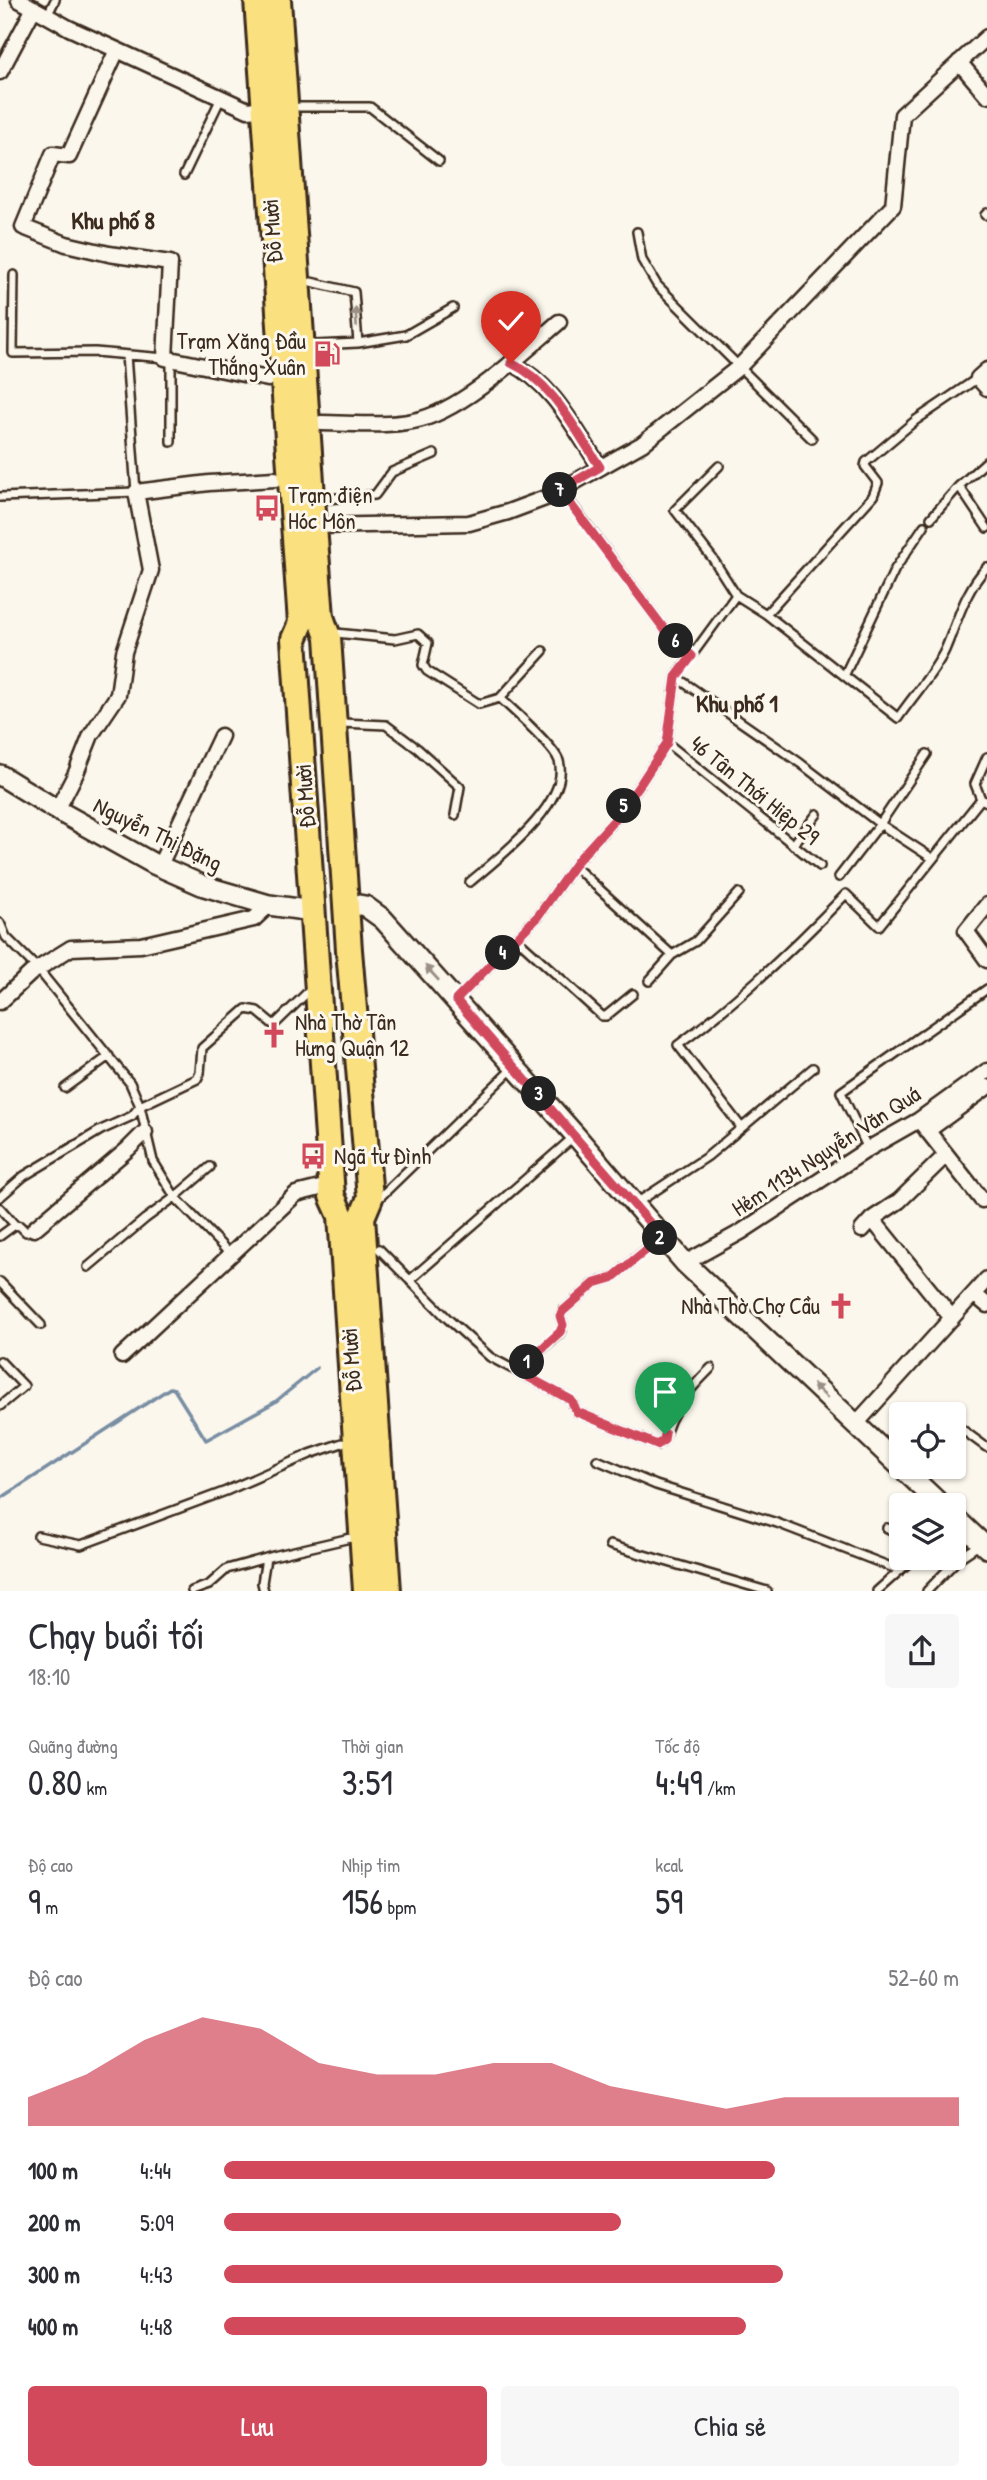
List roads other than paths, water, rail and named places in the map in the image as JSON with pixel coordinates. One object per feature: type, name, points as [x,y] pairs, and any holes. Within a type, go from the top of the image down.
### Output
[{"type":"highway","name":"Đỗ Mười","points":[[241,0],[256,109],[301,623],[294,639],[324,1187],[342,1443],[355,1537],[366,1591]]},
{"type":"highway","name":"Đỗ Mười","points":[[257,0],[256,109],[268,379],[309,910]]},
{"type":"highway","name":"Đỗ Mười","points":[[278,0],[321,526],[336,633],[350,904],[370,1198],[362,1217],[388,1591]]},
{"type":"highway","name":"Đỗ Mười","points":[[292,0],[326,499],[321,526],[321,617],[328,637],[376,1201],[400,1591]]},
{"type":"highway","name":"Đỗ Mười","points":[[314,988],[332,1196],[341,1216],[355,1537],[352,1591]]},
{"type":"main road","name":"Nguyễn Thị Đặng","points":[[0,775],[159,867],[204,886],[269,905],[309,910]]},
{"type":"main road","points":[[350,904],[373,910],[456,1000],[685,1263],[855,1425],[889,1450]]},
{"type":"main road","points":[[966,1528],[984,1545]]},
{"type":"street","points":[[19,0],[117,50],[221,97],[256,109]]},
{"type":"street","points":[[0,72],[34,8]]},
{"type":"street","points":[[321,526],[468,523],[508,512],[560,490],[642,444],[739,367],[893,206],[902,115],[987,37]]},
{"type":"street","points":[[117,50],[69,156],[53,154],[23,227],[66,244],[109,254],[170,263],[168,358],[268,379]]},
{"type":"street","points":[[959,62],[987,94]]},
{"type":"street","points":[[321,423],[413,421],[444,410],[511,363],[559,323]]},
{"type":"street","points":[[511,363],[526,370],[547,389],[600,467]]},
{"type":"street","points":[[57,810],[91,736],[118,695],[124,652],[151,570],[136,492],[209,483],[275,479]]},
{"type":"street","points":[[159,867],[221,736]]},
{"type":"street","points":[[0,1002],[38,969],[71,948],[141,945],[254,919],[269,905]]},
{"type":"street","points":[[987,905],[966,930],[987,960]]},
{"type":"street","name":"Hẻm 1134 Nguyễn Văn Quá","points":[[685,1263],[741,1232],[868,1149],[923,1125],[987,1071]]},
{"type":"street","points":[[985,1200],[923,1125],[987,1087]]},
{"type":"street","points":[[34,1229],[145,1132]]},
{"type":"street","points":[[946,1154],[900,1201],[867,1225],[952,1318]]},
{"type":"street","points":[[122,1356],[296,1194],[324,1187]]},
{"type":"street","points":[[855,1425],[987,1279]]},
{"type":"street","points":[[974,1294],[987,1305]]},
{"type":"lane","points":[[47,16],[55,0]]},
{"type":"lane","points":[[184,175],[221,97]]},
{"type":"lane","points":[[299,107],[370,107],[439,161]]},
{"type":"lane","points":[[637,232],[642,260],[657,285],[812,439]]},
{"type":"lane","points":[[14,275],[13,354],[95,352],[168,358],[171,442]]},
{"type":"lane","points":[[311,282],[354,292],[358,343]]},
{"type":"lane","points":[[315,345],[358,343],[406,335],[453,307]]},
{"type":"lane","points":[[0,497],[136,492],[126,355]]},
{"type":"lane","points":[[766,614],[873,496],[878,483],[867,472],[866,462],[916,420],[984,378]]},
{"type":"lane","points":[[326,499],[375,495],[392,472],[434,454]]},
{"type":"lane","points":[[932,518],[959,486],[987,461]]},
{"type":"lane","points":[[719,466],[675,510],[713,559],[736,596],[766,614],[898,718],[944,653],[966,596],[974,581],[987,568]]},
{"type":"lane","points":[[959,486],[987,528]]},
{"type":"lane","points":[[560,490],[665,630],[692,656]]},
{"type":"lane","points":[[845,674],[895,569],[924,526]]},
{"type":"lane","points":[[456,1000],[538,916],[574,866],[616,818],[667,743],[676,677],[736,596]]},
{"type":"lane","points":[[336,633],[395,639],[418,634],[428,643],[422,665],[427,671],[479,704],[500,698],[543,651]]},
{"type":"lane","points":[[676,677],[800,763],[880,824],[932,858]]},
{"type":"lane","points":[[470,882],[534,826],[557,788],[561,773],[559,758],[500,698]]},
{"type":"lane","points":[[342,723],[386,725],[418,748],[460,787],[455,815]]},
{"type":"lane","name":"46 Tân Thới Hiệp 29","points":[[667,743],[820,866]]},
{"type":"lane","points":[[839,877],[880,824],[927,754]]},
{"type":"lane","points":[[741,1127],[678,1045],[711,1021],[785,955],[846,894],[879,926],[932,858],[984,801],[975,784],[987,757]]},
{"type":"lane","points":[[793,845],[817,814]]},
{"type":"lane","points":[[574,866],[672,955]]},
{"type":"lane","points":[[649,981],[672,955],[696,941],[738,893]]},
{"type":"lane","points":[[0,923],[6,937],[38,969],[130,1083],[140,1106],[153,1161],[175,1197],[231,1255]]},
{"type":"lane","points":[[516,939],[602,1016],[633,994]]},
{"type":"lane","points":[[0,1197],[24,1177],[101,1130],[132,1116],[140,1106],[197,1079],[202,1048],[246,1009],[254,1010],[274,1025],[314,988]]},
{"type":"lane","points":[[868,1149],[841,1092],[987,989]]},
{"type":"lane","points":[[65,1088],[109,1056]]},
{"type":"lane","points":[[376,1201],[514,1066]]},
{"type":"lane","points":[[634,1204],[708,1156],[813,1068]]},
{"type":"lane","points":[[410,1280],[576,1136]]},
{"type":"lane","points":[[88,1268],[210,1167]]},
{"type":"lane","points":[[0,1208],[15,1225],[26,1232],[34,1229]]},
{"type":"lane","points":[[0,1236],[15,1225]]},
{"type":"lane","points":[[517,1371],[560,1332],[563,1325],[560,1316],[563,1311],[595,1283],[612,1278],[662,1237]]},
{"type":"lane","points":[[379,1249],[490,1357],[571,1400],[577,1412],[657,1445],[664,1440],[667,1426],[686,1392],[711,1368]]},
{"type":"lane","points":[[0,1282],[41,1325]]},
{"type":"lane","points":[[0,1361],[24,1387],[0,1406]]},
{"type":"lane","points":[[966,1432],[986,1447]]},
{"type":"lane","points":[[38,1536],[81,1545],[226,1491],[342,1443]]},
{"type":"lane","points":[[597,1460],[656,1485],[776,1523],[889,1566]]},
{"type":"lane","points":[[192,1591],[209,1585],[228,1569],[355,1537]]},
{"type":"lane","points":[[610,1545],[767,1591]]},
{"type":"lane","points":[[966,1553],[984,1545]]},
{"type":"lane","points":[[264,1591],[262,1583],[266,1558]]},
{"type":"lane","points":[[877,1591],[899,1570]]},
{"type":"lane","points":[[927,1591],[945,1570]]},
{"type":"waterway","points":[[0,1499],[170,1388],[174,1389],[206,1440],[275,1402],[317,1368]]},
{"type":"place","name":"Trạm Xăng Đầu Thắng Xuân","points":[[327,354]]},
{"type":"place","name":"Trạm điện Hóc Môn","points":[[267,508]]},
{"type":"place","name":"Nhà Thờ Tân Hưng Quận 12","points":[[274,1035]]},
{"type":"place","name":"Ngã tư Đình","points":[[313,1156]]},
{"type":"place","name":"Nhà Thờ Chợ Cầu","points":[[841,1306]]},
{"type":"district","name":"Khu phố 8","points":[[113,221]]},
{"type":"district","name":"Khu phố 1","points":[[737,704]]}]
